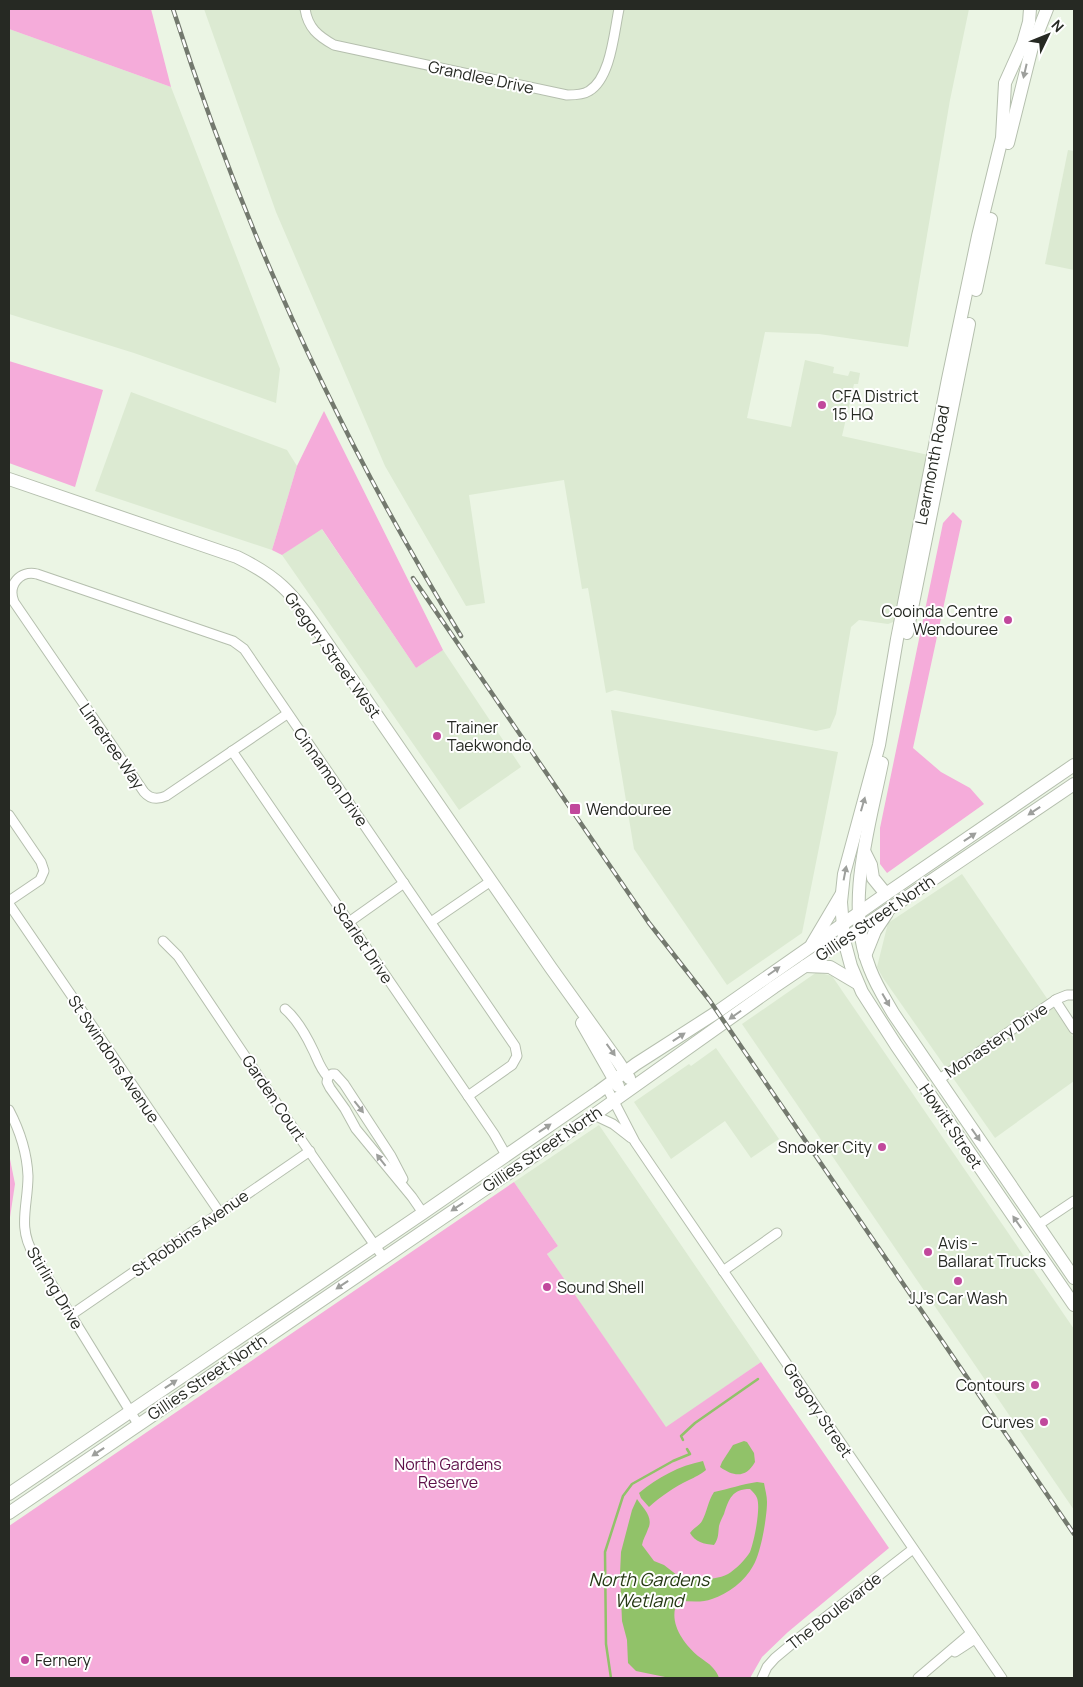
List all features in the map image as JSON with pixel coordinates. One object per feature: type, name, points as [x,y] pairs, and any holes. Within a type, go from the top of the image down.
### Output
[{"type":"main road","name":"Learmonth Road","points":[[936,466],[978,236],[1002,138],[1005,83],[1023,43],[1029,22],[1030,9]]},
{"type":"main road","name":"Learmonth Road","points":[[859,928],[858,913],[864,853],[902,640],[936,466],[1003,157],[1032,47],[1047,9]]},
{"type":"main road","name":"Gregory Street West","points":[[9,479],[237,557],[264,571],[277,581],[297,601],[313,623],[625,1072],[624,1094]]},
{"type":"main road","name":"Learmonth Road","points":[[844,940],[841,895],[850,851],[879,745],[902,640]]},
{"type":"main road","name":"Gillies Street North","points":[[9,1494],[423,1213],[625,1072],[717,1012],[1074,765]]},
{"type":"main road","name":"Gillies Street North","points":[[9,1513],[594,1115],[859,928],[1074,784]]},
{"type":"main road","points":[[864,853],[871,865],[873,878],[886,894]]},
{"type":"main road","points":[[811,946],[841,895]]},
{"type":"main road","points":[[865,956],[875,931],[892,907]]},
{"type":"main road","name":"Howitt Street","points":[[859,928],[865,956],[875,981],[893,1013],[1074,1278]]},
{"type":"main road","name":"Howitt Street","points":[[844,940],[857,982],[891,1038],[1074,1305]]},
{"type":"main road","points":[[805,966],[830,967],[857,982]]},
{"type":"main road","name":"Gregory Street West","points":[[551,968],[610,1083],[624,1094]]},
{"type":"main road","points":[[926,1089],[938,1080]]},
{"type":"main road","points":[[1000,1198],[1013,1188]]},
{"type":"street","name":"Grandlee Drive","points":[[305,9],[306,19],[312,29],[334,46],[567,95],[589,91],[603,75],[619,9]]},
{"type":"street","name":"Cinnamon Drive","points":[[15,580],[26,574],[37,574],[233,641],[242,646],[516,1048],[517,1056],[512,1065],[468,1096]]},
{"type":"street","name":"Limetree Way","points":[[15,580],[11,592],[14,602],[146,794],[156,799],[164,797],[287,714]]},
{"type":"street","name":"Scarlet Drive","points":[[232,752],[494,1134],[506,1155]]},
{"type":"street","points":[[9,814],[41,862],[44,871],[40,880],[9,903]]},
{"type":"street","points":[[430,922],[491,881]]},
{"type":"street","points":[[349,922],[404,884]]},
{"type":"street","name":"St Swindons Avenue","points":[[9,903],[220,1213]]},
{"type":"street","name":"Garden Court","points":[[163,941],[178,956],[383,1257]]},
{"type":"street","name":"Monastery Drive","points":[[938,1080],[1055,1000],[1064,996],[1074,995]]},
{"type":"street","name":"Monastery Drive","points":[[1055,1000],[1074,1029]]},
{"type":"street","points":[[285,1009],[299,1024],[323,1071],[328,1077],[327,1083],[356,1129],[423,1213]]},
{"type":"street","points":[[328,1077],[335,1074],[344,1084],[391,1156],[412,1197]]},
{"type":"street","points":[[332,1092],[344,1084]]},
{"type":"street","name":"Gregory Street","points":[[624,1094],[635,1142]]},
{"type":"street","name":"Stirling Drive","points":[[9,1110],[19,1132],[27,1164],[24,1222],[31,1250],[138,1424]]},
{"type":"street","name":"Gregory Street","points":[[594,1115],[613,1124],[635,1142],[1002,1678]]},
{"type":"street","points":[[356,1129],[369,1120]]},
{"type":"street","points":[[494,1134],[505,1142],[521,1145]]},
{"type":"street","name":"St Robbins Avenue","points":[[71,1315],[310,1151]]},
{"type":"street","points":[[1038,1225],[1074,1201]]},
{"type":"street","points":[[723,1271],[777,1233]]},
{"type":"street","name":"The Boulevarde","points":[[762,1678],[767,1667],[775,1658],[913,1549]]},
{"type":"street","points":[[918,1678],[973,1636]]},
{"type":"shaded area","points":[[204,9],[969,9],[950,100],[908,347],[819,334],[765,332],[747,418],[791,427],[805,360],[834,367],[833,373],[848,376],[850,371],[860,373],[858,384],[854,384],[842,436],[933,456],[901,619],[888,624],[859,620],[851,627],[836,714],[830,728],[816,731],[615,690],[606,693],[588,588],[582,589],[564,480],[469,495],[485,603],[466,606],[385,466],[276,212]]},
{"type":"shaded area","points":[[9,29],[171,87],[280,369],[276,403],[134,353],[9,314]]},
{"type":"shaded area","points":[[1068,150],[1074,151],[1074,270],[1045,264]]},
{"type":"shaded area","points":[[131,392],[287,450],[297,466],[272,550],[95,491]]},
{"type":"shaded area","points":[[321,528],[416,668],[443,650],[521,767],[459,810],[282,555]]},
{"type":"shaded area","points":[[611,710],[838,752],[802,933],[727,985],[634,849]]},
{"type":"shaded area","points":[[962,874],[1074,1038],[1074,1081],[995,1138],[877,967],[888,923]]},
{"type":"shaded area","points":[[817,972],[832,976],[1074,1329],[1074,1510],[742,1024]]},
{"type":"shaded area","points":[[716,1048],[779,1139],[751,1158],[725,1121],[671,1159],[634,1102]]},
{"type":"shaded area","points":[[599,1125],[761,1362],[666,1428],[547,1254],[558,1246],[514,1182]]},
{"type":"green space","points":[[9,9],[151,9],[171,87],[9,29]]},
{"type":"green space","points":[[9,361],[103,390],[75,487],[9,463]]},
{"type":"green space","points":[[324,411],[443,650],[416,668],[322,529],[282,555],[272,550],[297,466]]},
{"type":"green space","points":[[953,512],[962,521],[913,748],[941,772],[970,788],[984,804],[887,873],[880,864],[880,828],[943,523]]},
{"type":"green space","points":[[9,1154],[15,1184],[9,1224]]},
{"type":"green space","name":"North Gardens Reserve","points":[[514,1182],[558,1246],[547,1254],[666,1427],[761,1362],[889,1548],[788,1632],[762,1657],[750,1678],[9,1678],[9,1526]]},
{"type":"water","points":[[744,1441],[747,1442],[754,1453],[755,1462],[748,1471],[735,1474],[720,1467],[733,1445]]},
{"type":"water","points":[[703,1461],[706,1470],[673,1489],[649,1507],[641,1498],[639,1493],[661,1477],[677,1469]]},
{"type":"water","name":"North Gardens Wetland","points":[[757,1482],[764,1483],[767,1509],[761,1544],[750,1572],[741,1582],[724,1594],[704,1601],[678,1601],[675,1609],[674,1616],[682,1638],[692,1651],[711,1666],[719,1678],[670,1678],[636,1671],[628,1663],[627,1640],[622,1621],[620,1574],[621,1552],[632,1510],[637,1499],[650,1521],[642,1545],[654,1561],[664,1565],[682,1579],[711,1579],[731,1572],[750,1552],[758,1517],[757,1497],[750,1489],[744,1489],[732,1496],[720,1523],[718,1538],[714,1545],[694,1539],[690,1533],[702,1521],[714,1492]]},
{"type":"waterway","points":[[683,1440],[681,1436],[695,1423],[758,1379]]},
{"type":"waterway","points":[[611,1678],[606,1644],[605,1552],[623,1496],[632,1484],[673,1461],[690,1454],[687,1449]]},
{"type":"railway","points":[[173,9],[231,172],[263,252],[298,331],[335,409],[375,486],[461,636]]},
{"type":"railway","points":[[413,578],[649,923],[710,1001],[1074,1534]]},
{"type":"place","name":"CFA District 15 HQ","points":[[822,405]]},
{"type":"place","name":"Cooinda Centre Wendouree","points":[[1008,620]]},
{"type":"place","name":"Trainer Taekwondo","points":[[437,736]]},
{"type":"place","name":"Wendouree","points":[[575,809]]},
{"type":"place","name":"Snooker City","points":[[882,1147]]},
{"type":"place","name":"Avis - Ballarat Trucks","points":[[928,1252]]},
{"type":"place","name":"JJ's Car Wash","points":[[958,1281]]},
{"type":"place","name":"Sound Shell","points":[[547,1287]]},
{"type":"place","name":"Contours","points":[[1035,1385]]},
{"type":"place","name":"Curves","points":[[1044,1422]]},
{"type":"place","name":"Fernery","points":[[25,1660]]}]
